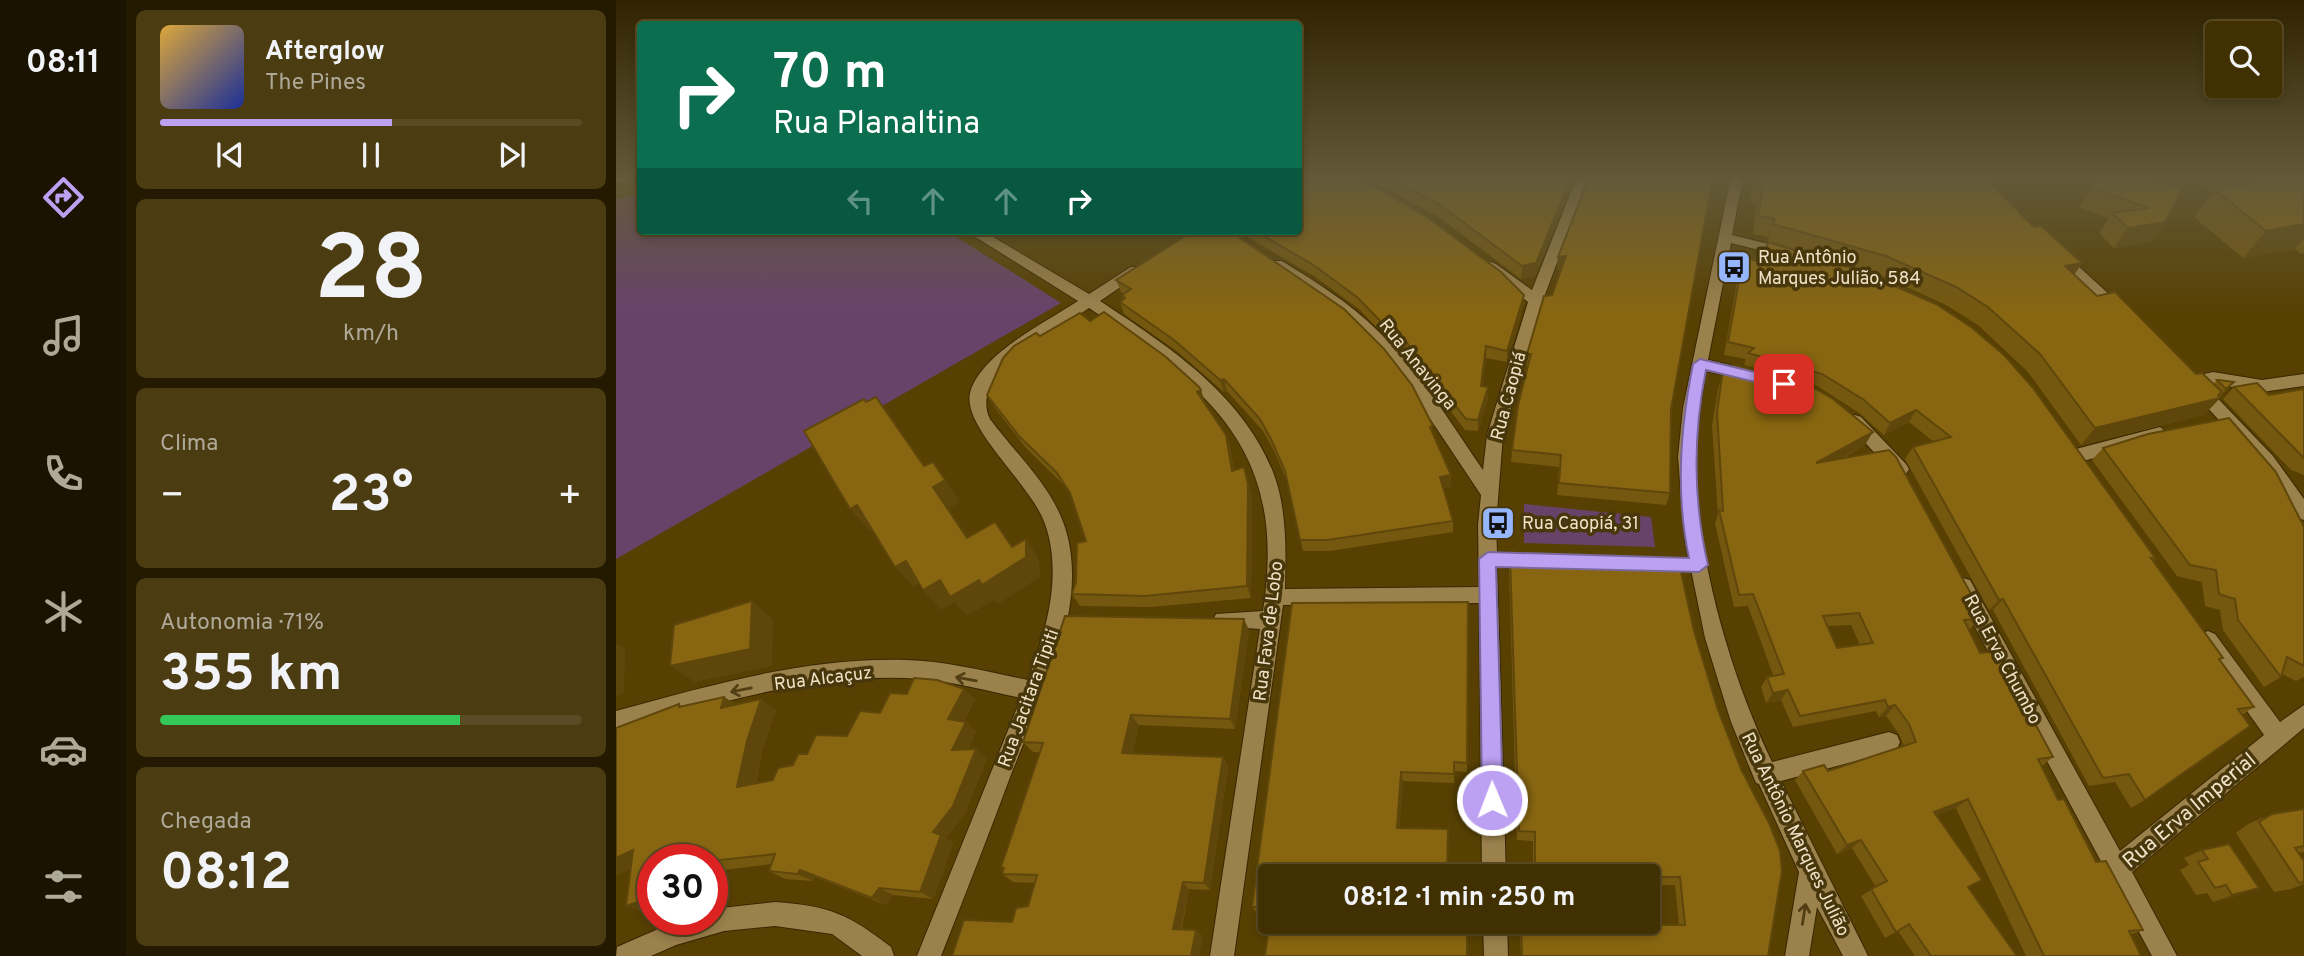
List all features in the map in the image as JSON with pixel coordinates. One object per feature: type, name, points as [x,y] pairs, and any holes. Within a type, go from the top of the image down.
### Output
[{"type":"street","name":"Rua Caopiá","points":[[1494,864],[1488,559],[1495,435],[1536,300],[1566,222]]},
{"type":"street","name":"Rua Antônio Marques Julião","points":[[1727,222],[1691,408],[1687,457],[1694,540],[1693,565],[1742,722],[1764,775],[1856,956]]},
{"type":"street","name":"Rua Fava de Lobo","points":[[980,235],[1087,301],[1181,366],[1214,397],[1243,431],[1263,469],[1273,508],[1278,548],[1275,597],[1222,956]]},
{"type":"street","points":[[1724,237],[1808,259]]},
{"type":"street","points":[[2051,248],[2133,325]]},
{"type":"street","name":"Rua Anavinga","points":[[1260,253],[1345,310],[1386,349],[1420,392],[1490,494]]},
{"type":"street","points":[[1475,254],[1536,300]]},
{"type":"street","name":"Rua Jacitara Tipiti","points":[[929,956],[1065,616],[1062,556],[1057,527],[1039,491],[986,426],[978,411],[978,393],[988,372],[1006,355],[1144,265]]},
{"type":"street","points":[[1700,364],[1765,378]]},
{"type":"street","points":[[2177,368],[2299,496],[2304,513]]},
{"type":"street","points":[[2192,382],[2213,378],[2262,386],[2304,380]]},
{"type":"street","points":[[1840,409],[1865,429],[1896,463],[1912,490]]},
{"type":"street","points":[[2207,423],[2228,419]]},
{"type":"street","points":[[2076,456],[2171,431]]},
{"type":"street","points":[[1488,559],[1554,561]]},
{"type":"street","name":"Rua Erva Chumbo","points":[[1955,571],[2021,704],[2117,869]]},
{"type":"street","points":[[1275,597],[1488,595]]},
{"type":"street","points":[[1205,620],[1271,620]]},
{"type":"street","points":[[2197,624],[2278,737]]},
{"type":"street","name":"Rua Alcaçuz","points":[[616,721],[700,698],[807,677],[865,671],[907,669],[1033,691]]},
{"type":"street","name":"Rua Erva Imperial","points":[[2165,956],[2117,869],[2304,715]]},
{"type":"street","points":[[1764,775],[1889,742]]},
{"type":"street","points":[[1797,956],[1811,871]]},
{"type":"street","points":[[626,956],[652,941],[715,919],[765,914],[830,921],[858,937],[882,956]]},
{"type":"street","points":[[1495,934],[1496,956]]},
{"type":"shaded area","points":[[616,222],[637,222],[637,235],[953,235],[1061,303],[616,559]]},
{"type":"shaded area","points":[[1524,504],[1651,517],[1655,547],[1524,543]]},
{"type":"building","points":[[1302,222],[1433,222],[1501,272],[1524,295],[1507,351],[1486,346],[1481,386],[1488,387],[1478,420],[1466,419],[1397,330],[1392,333],[1357,297],[1312,264],[1262,235],[1302,235]]},
{"type":"building","points":[[1462,222],[1553,222],[1536,263],[1522,266]]},
{"type":"building","points":[[1572,222],[1705,222],[1671,409],[1670,493],[1559,483],[1561,455],[1512,450],[1518,405],[1531,354],[1527,354],[1544,296],[1552,295],[1566,256],[1558,257]]},
{"type":"building","points":[[1774,222],[2029,222],[2034,227],[2041,226],[2082,263],[2065,266],[2097,296],[2115,292],[2196,374],[2202,373],[2222,392],[2218,395],[2220,398],[2095,428],[2040,354],[1988,307],[1956,287],[1886,256],[1773,224]]},
{"type":"building","points":[[2121,222],[2165,222],[2165,222],[2128,228]]},
{"type":"building","points":[[2254,222],[2304,222],[2304,224],[2266,231]]},
{"type":"building","points":[[1187,235],[1236,235],[1344,309],[1384,349],[1412,385],[1433,426],[1430,427],[1451,475],[1440,477],[1453,521],[1328,540],[1300,540],[1285,471],[1260,419],[1224,379],[1220,380],[1174,340],[1120,302],[1125,298],[1122,295],[1131,289],[1116,280]]},
{"type":"building","points":[[1768,242],[1858,270],[1936,304],[1971,327],[2004,355],[2033,388],[2156,559],[2151,558],[2223,658],[2219,659],[2254,707],[2238,709],[2250,726],[2145,800],[2129,774],[2103,778],[2003,599],[1999,600],[1913,447],[1951,437],[1916,410],[1890,423],[1864,400],[1822,374],[1748,353],[1754,348],[1728,342],[1743,258],[1763,262]]},
{"type":"building","points":[[1104,312],[1166,357],[1199,387],[1201,390],[1197,392],[1226,435],[1232,471],[1244,467],[1248,484],[1247,586],[1145,596],[1072,594],[1076,582],[1077,543],[1086,541],[1070,493],[1057,473],[1019,436],[987,395],[1003,358],[1014,346],[1036,333],[1040,336],[1080,313],[1090,321]]},
{"type":"building","points":[[1733,365],[1769,373],[1814,388],[1833,399],[1873,432],[1816,463],[1889,450],[1896,457],[1976,603],[1972,604],[1980,619],[1964,620],[1980,653],[1996,651],[2053,757],[2038,759],[2058,800],[2064,799],[2096,862],[2106,861],[2143,930],[2129,931],[2141,956],[2044,956],[1968,799],[1934,812],[1982,880],[1968,887],[2017,956],[1931,956],[1909,924],[1896,932],[1871,889],[1887,881],[1861,840],[1847,845],[1803,771],[1824,765],[1828,771],[1916,742],[1909,724],[1895,705],[1888,707],[1885,700],[1800,716],[1788,690],[1773,693],[1767,677],[1784,674],[1753,594],[1739,595],[1719,510],[1723,511],[1717,412],[1722,376]],"holes":[[[1859,613],[1873,643],[1837,648],[1823,616]]]},
{"type":"building","points":[[2219,380],[2234,382],[2226,389]]},
{"type":"building","points":[[2257,383],[2269,395],[2304,389],[2304,458],[2234,387]]},
{"type":"building","points":[[876,397],[924,466],[933,462],[945,480],[933,487],[967,538],[995,522],[1012,547],[1026,539],[1026,557],[982,585],[979,580],[950,597],[940,580],[923,590],[906,561],[895,567],[857,505],[850,509],[804,431],[864,399],[866,402]]},
{"type":"building","points":[[2229,418],[2276,472],[2304,527],[2304,666],[2287,657],[2281,677],[2238,620],[2235,599],[2219,594],[2216,570],[2190,565],[2103,448],[2148,434]]},
{"type":"building","points":[[1510,557],[1679,563],[1694,631],[1718,710],[1741,769],[1780,851],[1782,871],[1768,956],[1522,956],[1521,934],[1660,934],[1660,925],[1685,925],[1680,877],[1660,877],[1660,864],[1535,864],[1535,832],[1519,831]]},
{"type":"building","points":[[752,601],[750,649],[670,666],[674,625]]},
{"type":"building","points":[[1468,602],[1467,763],[1454,762],[1454,774],[1401,772],[1397,828],[1448,829],[1447,864],[1258,864],[1258,907],[1252,907],[1292,603]]},
{"type":"building","points":[[1065,616],[1244,619],[1230,719],[1131,715],[1122,753],[1223,757],[1204,883],[1183,882],[1173,929],[1196,930],[1191,956],[952,956],[964,920],[1012,922],[1016,908],[1028,906],[1037,875],[1002,874],[1004,868],[1001,867],[1043,743],[1023,742]]},
{"type":"building","points":[[914,678],[937,680],[964,689],[948,719],[966,722],[952,750],[976,749],[953,806],[933,832],[941,835],[920,892],[879,888],[872,898],[800,870],[797,874],[769,871],[775,854],[728,859],[728,844],[637,844],[637,902],[626,906],[633,850],[616,858],[616,728],[679,704],[679,707],[724,697],[721,708],[761,699],[747,741],[737,787],[773,780],[778,768],[793,765],[798,754],[807,754],[816,735],[847,736],[860,711],[880,713],[890,693],[907,694]]},
{"type":"building","points":[[2304,809],[2304,846],[2295,848],[2304,861],[2304,882],[2299,883],[2259,822],[2272,814]]},
{"type":"building","points":[[2229,844],[2259,888],[2232,895],[2226,885],[2215,888],[2198,862],[2208,859],[2202,850]]},
{"type":"building","points":[[1268,934],[1467,934],[1467,956],[1265,956]]},
{"type":"place","name":"Rua Antônio Marques Julião, 584","points":[[1734,267]]},
{"type":"place","name":"Rua Caopiá, 31","points":[[1498,523]]},
{"type":"route","points":[[1492,800],[1488,559],[1699,565],[1694,540],[1687,457],[1691,408],[1700,364],[1784,384]]}]
